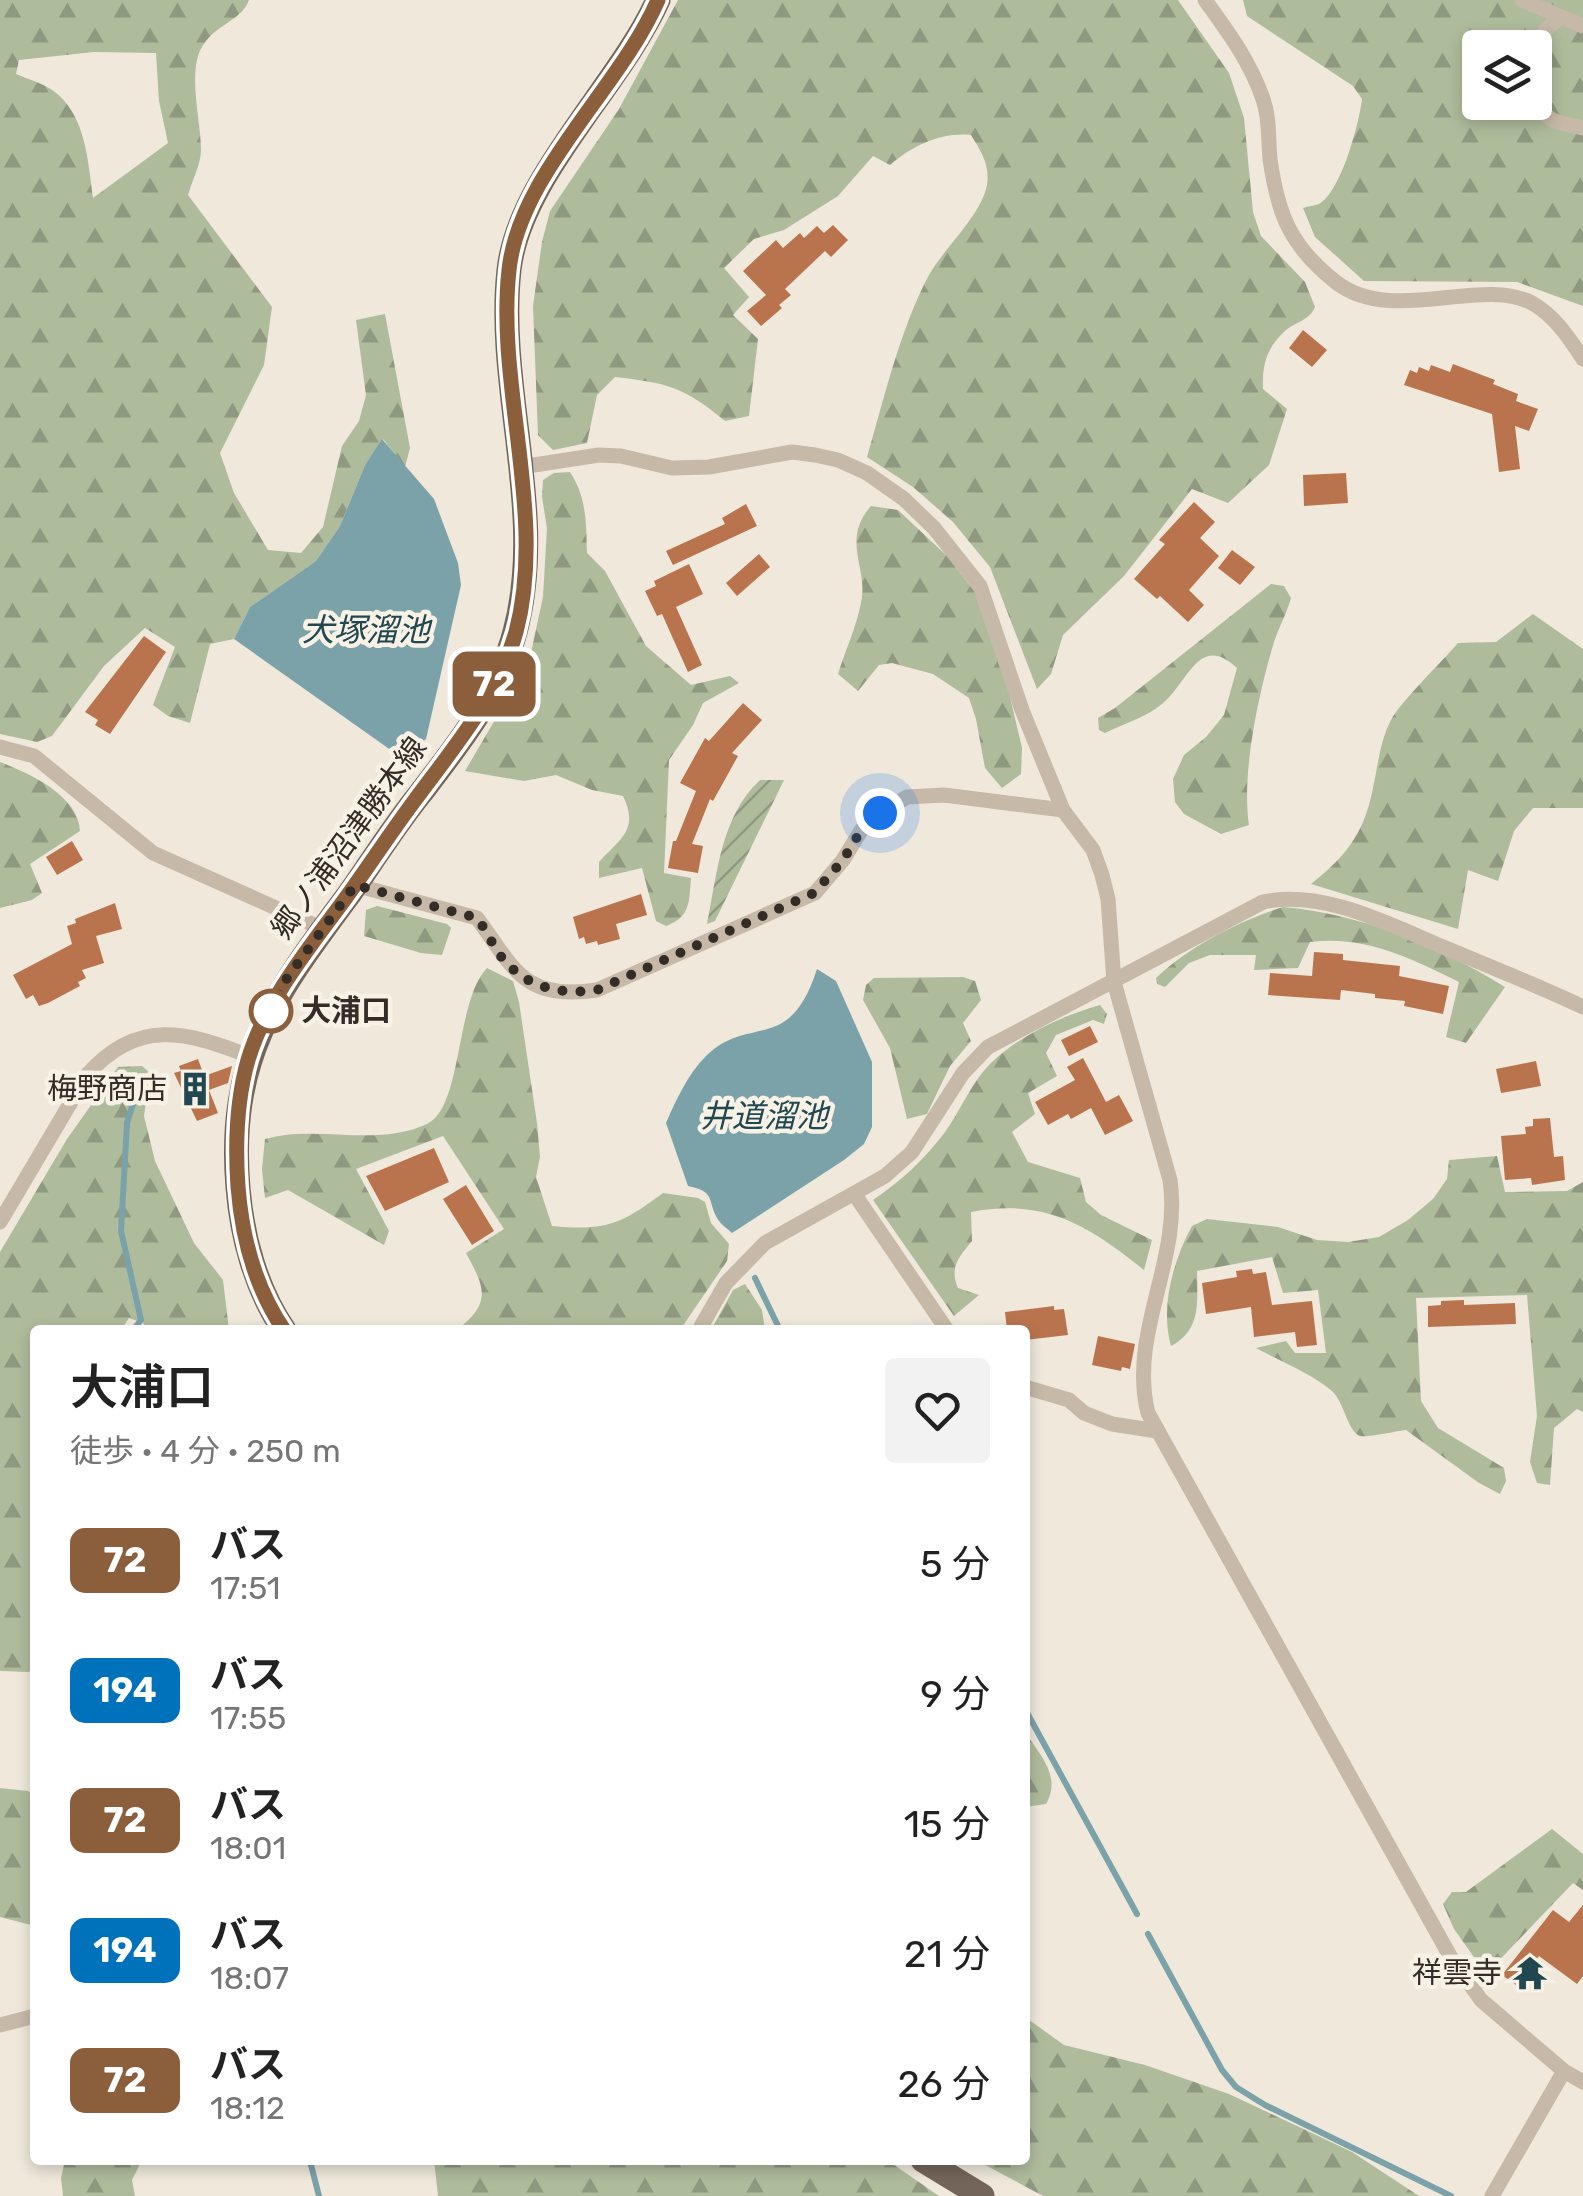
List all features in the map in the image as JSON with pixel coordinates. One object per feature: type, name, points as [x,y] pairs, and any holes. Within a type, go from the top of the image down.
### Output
[{"type":"main road","name":"郷ノ浦沼津勝本線","points":[[280,1325],[252,1264],[240,1208],[235,1151],[249,1056],[285,981],[457,746],[506,661],[522,598],[524,560],[521,466],[508,332],[509,269],[515,240],[533,196],[658,0]]},
{"type":"main road","points":[[931,2165],[982,2196]]},
{"type":"street","points":[[1205,0],[1242,51],[1263,100],[1282,219],[1296,242],[1336,282],[1353,293],[1374,299],[1491,296],[1529,302],[1563,330],[1583,360]]},
{"type":"street","points":[[1522,0],[1583,26]]},
{"type":"street","points":[[1546,30],[1561,17]]},
{"type":"street","points":[[1550,120],[1583,128]]},
{"type":"street","points":[[521,466],[600,455],[672,468],[792,452],[838,460],[867,473],[904,499],[934,528],[980,586],[1022,710],[1063,810],[1093,850],[1102,876],[1108,898],[1114,982],[1170,1180],[1172,1231],[1142,1359],[1148,1413],[1450,1956],[1481,2000],[1564,2071],[1583,2082]]},
{"type":"street","points":[[0,747],[34,756],[153,852],[323,929]]},
{"type":"street","points":[[355,885],[477,918],[516,973],[546,988],[579,993],[597,990],[814,893],[835,871],[862,829],[907,797],[944,795],[1063,810]]},
{"type":"street","points":[[702,1325],[726,1282],[765,1243],[855,1195],[912,1152],[963,1073],[988,1047],[1245,909],[1278,898],[1333,906],[1382,922],[1583,1008]]},
{"type":"street","points":[[0,1222],[87,1075],[106,1054],[149,1035],[180,1034],[249,1056]]},
{"type":"street","points":[[855,1195],[944,1325]]},
{"type":"street","points":[[1030,1388],[1070,1400],[1084,1412],[1112,1424],[1157,1430]]},
{"type":"street","points":[[0,2025],[30,2017]]},
{"type":"street","points":[[1492,2196],[1564,2071]]},
{"type":"green space","points":[[0,0],[249,0],[239,15],[209,38],[196,67],[201,150],[188,195],[272,307],[264,365],[220,453],[234,493],[268,550],[301,553],[323,527],[342,446],[359,421],[366,395],[356,320],[385,314],[410,448],[405,467],[383,439],[365,465],[340,526],[316,561],[250,607],[234,639],[210,644],[190,723],[168,716],[153,705],[175,647],[145,628],[104,666],[52,736],[37,742],[0,734]],"holes":[[[94,52],[156,53],[159,101],[168,143],[93,198],[79,125],[52,90],[16,74],[19,60]]]},
{"type":"green space","points":[[678,0],[1178,0],[1229,73],[1244,118],[1253,212],[1261,236],[1305,282],[1315,307],[1309,316],[1279,337],[1266,358],[1263,389],[1287,409],[1269,465],[1228,503],[1192,489],[1124,576],[1063,635],[1051,674],[1037,689],[990,567],[953,522],[913,487],[867,457],[909,318],[929,275],[970,220],[987,185],[986,165],[971,135],[928,142],[890,165],[873,156],[838,196],[784,230],[754,239],[724,268],[749,297],[733,315],[758,339],[749,416],[725,421],[674,388],[615,377],[597,395],[587,443],[553,450],[538,435],[533,306],[550,211],[619,109]]},
{"type":"green space","points":[[1243,0],[1583,0],[1583,306],[1517,282],[1364,281],[1315,237],[1303,208],[1319,204],[1327,197],[1341,172],[1362,99],[1353,86],[1247,16]]},
{"type":"green space","points":[[570,472],[583,501],[587,553],[605,571],[646,646],[691,685],[730,676],[739,683],[703,703],[669,760],[664,873],[691,878],[684,913],[666,926],[656,921],[642,868],[599,878],[599,862],[628,825],[623,796],[592,790],[556,775],[524,781],[465,771],[529,662],[543,597],[547,528],[543,480],[554,473]]},
{"type":"green space","points":[[871,506],[898,510],[947,556],[992,621],[1022,748],[1021,774],[1002,788],[985,768],[969,698],[933,674],[892,663],[879,665],[858,691],[838,674],[862,597],[856,541],[862,518]]},
{"type":"green space","points":[[1271,584],[1284,586],[1291,598],[1274,642],[1257,708],[1247,782],[1249,825],[1221,834],[1184,814],[1175,802],[1173,779],[1184,755],[1224,715],[1237,668],[1224,658],[1203,658],[1171,695],[1149,713],[1105,733],[1099,730],[1098,718]]},
{"type":"green space","points":[[1533,614],[1583,649],[1583,808],[1533,808],[1514,831],[1498,881],[1468,870],[1458,929],[1311,884],[1344,853],[1359,831],[1384,736],[1404,702],[1458,643],[1496,642]]},
{"type":"green space","points":[[0,762],[38,779],[62,797],[77,818],[80,831],[30,864],[42,893],[32,900],[0,908]]},
{"type":"green space","points":[[760,780],[784,780],[715,921],[707,924],[729,828],[747,794]]},
{"type":"green space","points":[[377,906],[447,924],[451,928],[442,955],[421,953],[364,936],[366,910]]},
{"type":"green space","points":[[1283,907],[1342,917],[1399,934],[1454,958],[1505,987],[1466,1043],[1446,1037],[1459,982],[1368,945],[1310,942],[1298,968],[1254,970],[1256,955],[1210,955],[1189,963],[1165,987],[1157,984],[1156,978],[1200,945]]},
{"type":"green space","points":[[487,968],[513,981],[537,1123],[540,1157],[536,1177],[552,1226],[611,1223],[663,1193],[705,1202],[711,1223],[729,1244],[727,1261],[683,1325],[462,1325],[476,1312],[482,1295],[478,1276],[466,1253],[504,1229],[443,1136],[356,1169],[389,1231],[384,1245],[288,1190],[265,1198],[265,1139],[305,1134],[387,1134],[427,1124],[439,1114],[477,983]]},
{"type":"green space","points":[[963,977],[975,981],[981,1000],[963,1023],[971,1041],[950,1066],[927,1114],[907,1119],[890,1048],[863,1000],[866,985],[874,978]]},
{"type":"green space","points":[[1100,1005],[1107,1014],[1104,1024],[1093,1020],[1056,1035],[1046,1053],[1057,1076],[1028,1093],[1035,1114],[1012,1132],[1028,1162],[1080,1178],[1086,1202],[1101,1215],[1152,1240],[1144,1270],[1104,1240],[1064,1219],[1021,1209],[971,1212],[972,1241],[959,1257],[955,1274],[958,1288],[979,1295],[954,1316],[873,1200],[929,1152],[992,1062],[1043,1027]]},
{"type":"green space","points":[[142,1066],[150,1073],[144,1116],[155,1161],[194,1243],[223,1280],[228,1325],[144,1325],[129,1318],[124,1325],[30,1325],[30,1671],[0,1671],[0,1252],[67,1139],[118,1067]]},
{"type":"green space","points":[[1497,1156],[1505,1192],[1567,1191],[1583,1182],[1583,1412],[1577,1409],[1554,1428],[1550,1485],[1537,1483],[1530,1462],[1537,1416],[1527,1295],[1416,1298],[1421,1401],[1438,1428],[1504,1468],[1506,1481],[1500,1494],[1406,1430],[1360,1436],[1352,1429],[1332,1391],[1256,1348],[1286,1341],[1295,1353],[1326,1353],[1318,1290],[1283,1293],[1272,1257],[1197,1271],[1193,1323],[1171,1346],[1167,1316],[1170,1284],[1192,1226],[1207,1219],[1278,1227],[1317,1240],[1348,1242],[1379,1237],[1433,1199],[1447,1179],[1449,1160]]},
{"type":"green space","points":[[745,1284],[762,1310],[764,1325],[714,1325],[733,1290]]},
{"type":"green space","points":[[1030,1740],[1050,1775],[1052,1785],[1046,1804],[1030,1806]]},
{"type":"green space","points":[[0,1788],[28,1791],[30,1925],[0,1917]]},
{"type":"green space","points":[[1552,1829],[1583,1854],[1583,1890],[1573,1883],[1486,1974],[1454,1929],[1443,1904],[1452,1892],[1466,1892]]},
{"type":"green space","points":[[1030,2021],[1064,2045],[1145,2065],[1229,2094],[1352,2152],[1419,2196],[1043,2196],[985,2165],[1030,2165]]},
{"type":"green space","points":[[64,2165],[140,2165],[132,2180],[135,2196],[63,2196]]},
{"type":"green space","points":[[435,2165],[894,2165],[939,2196],[438,2196]]},
{"type":"water","name":"犬塚溜池","points":[[382,439],[434,499],[458,563],[461,585],[426,739],[402,758],[234,639],[250,607],[316,561],[340,526],[365,465]]},
{"type":"water","name":"井道溜池","points":[[817,969],[836,981],[872,1062],[872,1127],[864,1144],[844,1160],[732,1233],[719,1221],[708,1195],[688,1186],[666,1123],[688,1079],[706,1056],[722,1043],[768,1029],[794,1013]]},
{"type":"building","points":[[833,225],[848,240],[831,257],[825,251],[785,289],[791,295],[761,326],[747,311],[766,295],[743,271],[776,240],[783,248],[800,233],[804,238],[817,226],[824,233]]},
{"type":"building","points":[[1303,330],[1327,350],[1312,367],[1289,348]]},
{"type":"building","points":[[1453,364],[1495,380],[1493,384],[1518,394],[1516,401],[1538,409],[1529,431],[1515,426],[1520,469],[1499,472],[1492,414],[1404,385],[1410,370],[1417,373],[1419,367],[1429,371],[1431,365],[1450,372]]},
{"type":"building","points":[[1346,473],[1348,503],[1304,506],[1303,475]]},
{"type":"building","points":[[1194,502],[1215,522],[1200,538],[1219,556],[1189,590],[1204,605],[1188,622],[1134,579],[1165,544],[1159,540]]},
{"type":"building","points":[[746,504],[757,526],[673,565],[666,551],[725,524],[722,518]]},
{"type":"building","points":[[1232,550],[1255,567],[1240,585],[1218,568]]},
{"type":"building","points":[[759,554],[770,567],[737,596],[726,583]]},
{"type":"building","points":[[689,564],[703,594],[676,607],[702,665],[688,672],[662,614],[657,616],[645,591],[656,586],[654,581]]},
{"type":"building","points":[[144,636],[166,652],[110,734],[95,725],[98,720],[85,712]]},
{"type":"building","points":[[743,703],[762,720],[732,753],[738,756],[713,801],[710,799],[692,844],[703,846],[698,873],[668,868],[673,841],[696,791],[680,783],[705,738],[709,741]]},
{"type":"building","points":[[72,841],[83,860],[57,875],[46,857]]},
{"type":"building","points":[[641,894],[647,915],[616,924],[620,939],[598,945],[597,941],[586,944],[584,937],[579,939],[573,917]]},
{"type":"building","points":[[115,903],[122,929],[96,936],[104,963],[82,970],[86,978],[78,982],[80,986],[48,1003],[39,1006],[33,995],[26,999],[13,975],[72,944],[67,926],[76,923],[75,919]]},
{"type":"building","points":[[1314,952],[1343,954],[1343,960],[1400,966],[1399,976],[1449,986],[1443,1014],[1404,1006],[1405,1001],[1341,990],[1340,1000],[1268,995],[1270,973],[1312,976]]},
{"type":"building","points":[[1090,1026],[1098,1042],[1069,1056],[1061,1040]]},
{"type":"building","points":[[1083,1058],[1106,1102],[1119,1095],[1133,1121],[1105,1135],[1091,1108],[1048,1125],[1035,1102],[1075,1080],[1067,1067]]},
{"type":"building","name":"梅野商店","points":[[198,1059],[204,1076],[232,1066],[228,1083],[209,1090],[218,1113],[197,1121],[174,1073],[181,1071],[179,1066]]},
{"type":"building","points":[[1536,1061],[1541,1086],[1501,1093],[1496,1069]]},
{"type":"building","points":[[1550,1118],[1554,1157],[1563,1156],[1565,1180],[1532,1185],[1531,1178],[1505,1180],[1501,1136],[1526,1134],[1525,1127],[1533,1126],[1533,1119]]},
{"type":"building","points":[[434,1148],[449,1182],[385,1211],[366,1176]]},
{"type":"building","points":[[466,1185],[494,1231],[472,1245],[443,1199]]},
{"type":"building","points":[[1252,1269],[1253,1274],[1266,1272],[1272,1305],[1312,1301],[1317,1345],[1297,1347],[1295,1332],[1254,1337],[1251,1307],[1206,1314],[1202,1283],[1237,1277],[1236,1271]]},
{"type":"building","points":[[1464,1300],[1464,1305],[1515,1303],[1516,1324],[1428,1327],[1428,1306]]},
{"type":"building","points":[[1054,1306],[1054,1310],[1064,1309],[1068,1335],[1030,1339],[1030,1325],[1006,1325],[1005,1312]]},
{"type":"building","points":[[1098,1336],[1135,1344],[1130,1369],[1092,1365]]},
{"type":"building","points":[[1583,1905],[1583,1976],[1577,1984],[1539,1956],[1516,1985],[1502,1975],[1553,1910],[1569,1922]]},
{"type":"waterway","points":[[137,1325],[141,1320],[121,1231],[127,1123],[140,1082]]},
{"type":"waterway","points":[[755,1278],[778,1325]]},
{"type":"waterway","points":[[1030,1718],[1137,1914]]},
{"type":"waterway","points":[[1148,1934],[1222,2070],[1236,2087],[1451,2196]]},
{"type":"waterway","points":[[311,2165],[319,2196]]},
{"type":"bus line","name":"72","points":[[280,1325],[252,1264],[240,1208],[235,1151],[249,1056],[285,981],[457,746],[506,661],[516,632],[524,560],[521,466],[508,332],[509,269],[515,240],[533,196],[658,0]]},
{"type":"place","name":"大浦口","points":[[271,1011]]},
{"type":"place","name":"梅野商店","points":[[195,1089]]},
{"type":"place","name":"祥雲寺","points":[[1530,1973]]},
{"type":"route","points":[[271,1011],[285,981],[355,885],[477,918],[516,973],[546,988],[579,993],[597,990],[814,893],[843,860],[862,829],[880,813]]}]
